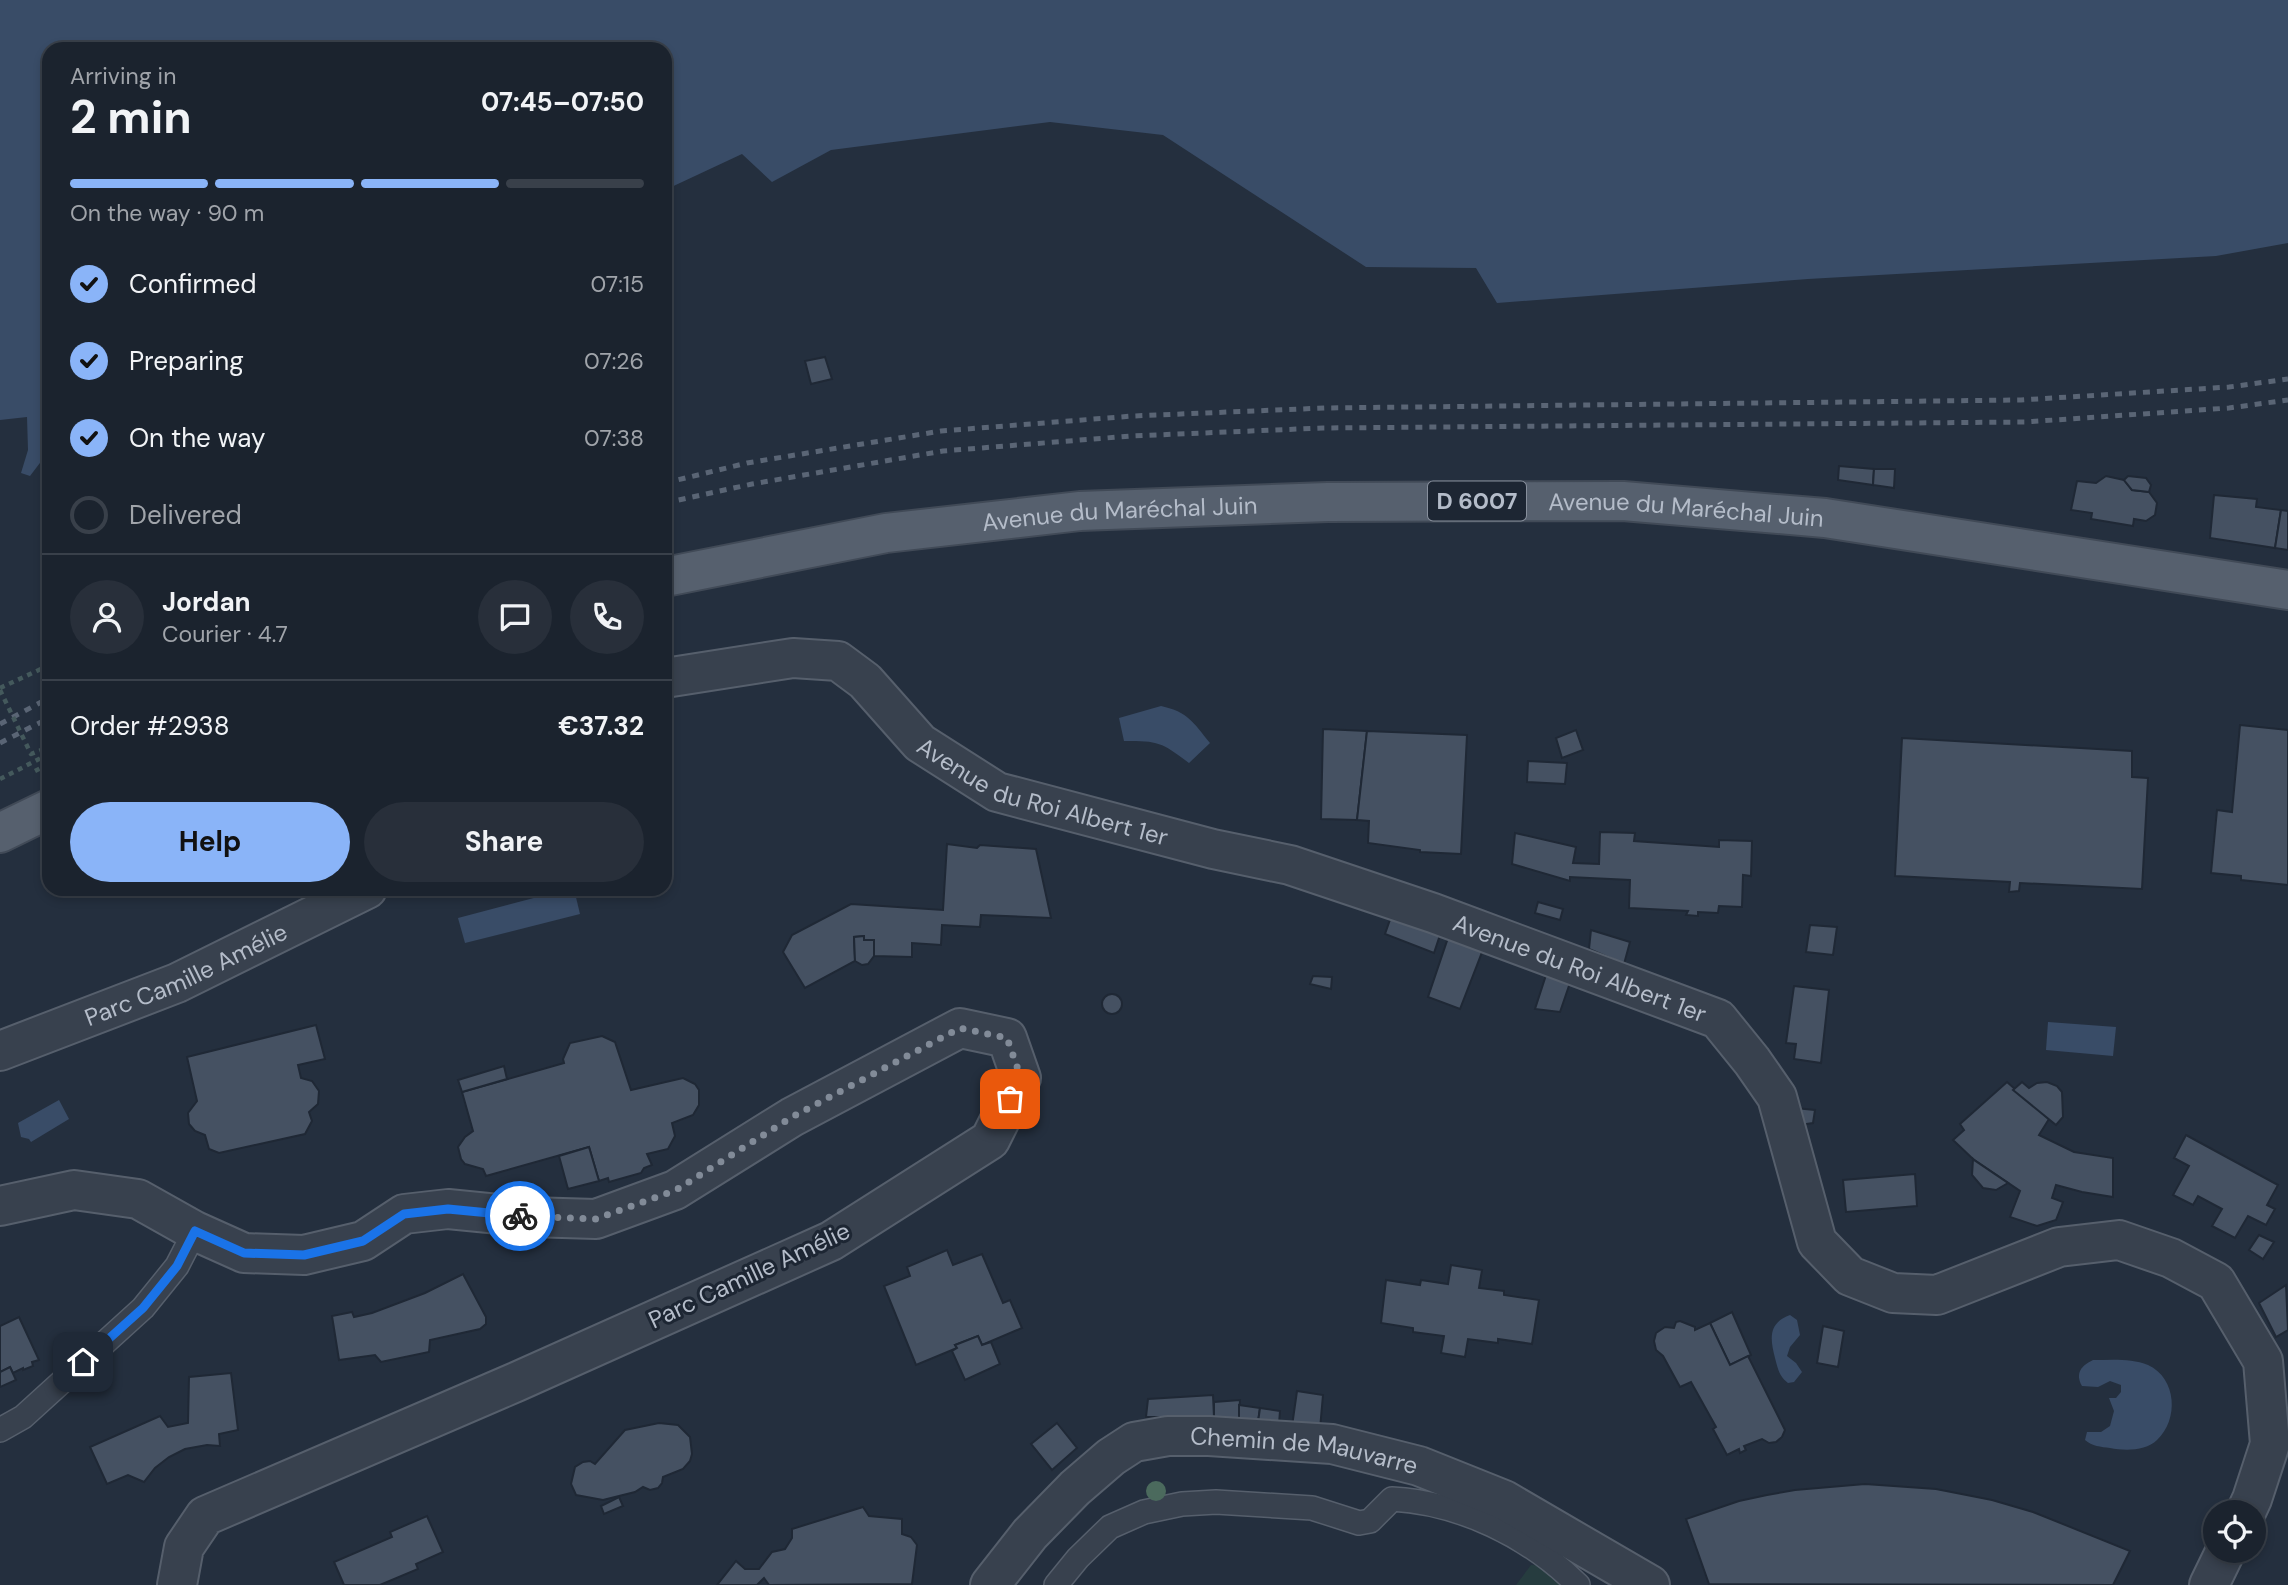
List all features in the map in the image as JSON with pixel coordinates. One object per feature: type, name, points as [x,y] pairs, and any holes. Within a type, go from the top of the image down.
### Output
[{"type":"main road","name":"Avenue du Maréchal Juin","points":[[672,576],[886,533],[1080,511],[1328,502],[1623,501],[1825,518],[2288,590]]},
{"type":"main road","points":[[0,833],[42,812]]},
{"type":"street","name":"Avenue du Roi Albert 1er","points":[[672,677],[793,658],[838,662],[865,681],[920,743],[998,792],[1213,849],[1290,865],[1433,913],[1718,1019],[1777,1097],[1817,1242],[1850,1276],[1893,1293],[1937,1295],[2059,1247],[2119,1240],[2171,1258],[2216,1282],[2263,1361],[2270,1444],[2251,1500]]},
{"type":"street","name":"Parc Camille Amélie","points":[[0,1051],[177,983],[353,896]]},
{"type":"street","name":"Parc Camille Amélie","points":[[0,1206],[74,1189],[138,1199],[195,1231],[244,1253],[304,1255],[363,1241],[404,1214],[415,1212],[448,1209],[529,1217],[596,1219],[676,1190],[792,1117],[960,1028],[1007,1038],[1021,1078],[990,1140],[831,1241],[516,1382],[205,1516],[184,1547],[177,1585]]},
{"type":"street","name":"Chemin de Mauvarre","points":[[990,1585],[1030,1534],[1075,1488],[1111,1457],[1134,1442],[1168,1437],[1209,1436],[1332,1444],[1419,1466],[1504,1500],[1650,1585]]},
{"type":"street","points":[[2209,1585],[2220,1563]]},
{"type":"lane","points":[[0,1430],[23,1417],[143,1308],[177,1266],[195,1231]]},
{"type":"lane","points":[[1056,1585],[1078,1558],[1110,1527],[1144,1512],[1182,1504],[1216,1502],[1312,1508],[1359,1523],[1370,1521],[1392,1499],[1446,1507],[1512,1535],[1559,1566],[1578,1585]]},
{"type":"path","points":[[41,669],[0,689],[31,754],[42,750]]},
{"type":"path","points":[[0,779],[42,758]]},
{"type":"green space","points":[[1531,1565],[1559,1566],[1578,1585],[1516,1585]]},
{"type":"water","points":[[0,0],[2288,0],[2288,243],[2216,256],[1808,279],[1497,303],[1476,268],[1366,267],[1163,135],[1050,122],[831,150],[772,182],[742,154],[672,187],[672,42],[42,42],[42,460],[30,476],[21,473],[28,450],[27,417],[0,420]]},
{"type":"water","points":[[1161,706],[1184,715],[1210,743],[1189,763],[1159,744],[1124,741],[1119,718]]},
{"type":"water","points":[[541,896],[576,896],[580,914],[465,943],[458,918]]},
{"type":"water","points":[[2048,1022],[2116,1027],[2113,1056],[2046,1050]]},
{"type":"water","points":[[59,1100],[69,1119],[31,1142],[21,1137],[18,1123]]},
{"type":"water","points":[[1790,1315],[1797,1320],[1800,1335],[1790,1347],[1787,1356],[1802,1372],[1794,1382],[1788,1383],[1778,1369],[1772,1332],[1778,1322]]},
{"type":"water","points":[[2093,1360],[2135,1361],[2158,1371],[2165,1379],[2172,1400],[2169,1422],[2164,1432],[2152,1444],[2122,1450],[2097,1446],[2085,1440],[2087,1432],[2101,1432],[2110,1426],[2114,1411],[2109,1398],[2116,1398],[2121,1392],[2121,1385],[2110,1381],[2098,1387],[2082,1386],[2080,1370]]},
{"type":"building","points":[[825,357],[832,379],[811,384],[805,361]]},
{"type":"building","points":[[1839,466],[1874,469],[1873,485],[1838,480]]},
{"type":"building","points":[[1874,469],[1895,469],[1894,488],[1873,485]]},
{"type":"building","points":[[2106,476],[2124,480],[2132,490],[2149,492],[2157,503],[2155,515],[2146,521],[2134,519],[2133,526],[2091,519],[2092,513],[2071,510],[2077,481],[2096,483]]},
{"type":"building","points":[[2128,476],[2146,478],[2151,485],[2149,492],[2132,490],[2124,480]]},
{"type":"building","points":[[2214,495],[2257,499],[2256,507],[2281,510],[2275,548],[2210,538]]},
{"type":"building","points":[[2281,510],[2288,511],[2288,550],[2275,548]]},
{"type":"building","points":[[2240,725],[2288,730],[2288,885],[2241,880],[2241,876],[2211,873],[2217,810],[2232,812]]},
{"type":"building","points":[[1323,729],[1367,731],[1357,820],[1321,819]]},
{"type":"building","points":[[1576,730],[1583,750],[1562,758],[1556,738]]},
{"type":"building","points":[[1367,731],[1467,735],[1461,854],[1420,852],[1368,843],[1369,821],[1357,820]]},
{"type":"building","points":[[1902,738],[2132,751],[2132,777],[2148,778],[2142,889],[2020,883],[2019,891],[2009,892],[2010,882],[1895,876]]},
{"type":"building","points":[[1528,761],[1567,763],[1565,784],[1527,782]]},
{"type":"building","points":[[1600,832],[1635,833],[1634,841],[1719,847],[1719,840],[1752,841],[1751,876],[1743,875],[1742,907],[1719,906],[1718,913],[1698,912],[1698,916],[1686,915],[1688,911],[1629,908],[1630,880],[1570,877],[1570,881],[1512,864],[1515,833],[1576,847],[1573,863],[1599,864]]},
{"type":"building","points":[[947,844],[977,848],[980,845],[1036,849],[1051,918],[981,915],[980,927],[942,925],[941,945],[912,943],[912,957],[874,956],[874,940],[864,940],[864,936],[854,937],[855,961],[805,988],[783,952],[792,935],[851,904],[943,910]]},
{"type":"building","points":[[1538,902],[1563,909],[1560,920],[1535,913]]},
{"type":"building","points":[[1392,914],[1441,932],[1434,953],[1385,934]]},
{"type":"building","points":[[1810,925],[1837,927],[1833,955],[1806,952]]},
{"type":"building","points":[[1591,930],[1630,942],[1624,964],[1589,949]]},
{"type":"building","points":[[1449,935],[1484,947],[1460,1009],[1428,997]]},
{"type":"building","points":[[864,936],[864,940],[874,940],[874,956],[868,964],[862,965],[855,961],[854,937]]},
{"type":"building","points":[[1548,969],[1572,977],[1560,1012],[1535,1009]]},
{"type":"building","points":[[1313,976],[1332,977],[1331,989],[1310,984]]},
{"type":"building","points":[[1794,986],[1829,990],[1821,1063],[1794,1059],[1796,1044],[1786,1043]]},
{"type":"building","points":[[1112,994],[1119,997],[1122,1004],[1119,1011],[1112,1014],[1105,1011],[1102,1004],[1105,997]]},
{"type":"building","points":[[316,1025],[325,1059],[298,1065],[301,1078],[312,1081],[319,1091],[318,1104],[309,1112],[312,1121],[305,1134],[219,1153],[209,1149],[205,1135],[195,1131],[189,1124],[188,1113],[197,1101],[187,1057]]},
{"type":"building","points":[[602,1036],[615,1042],[631,1090],[683,1078],[695,1084],[699,1090],[699,1105],[693,1115],[672,1123],[675,1136],[668,1149],[647,1154],[652,1165],[644,1168],[641,1173],[609,1182],[608,1178],[599,1181],[589,1147],[486,1176],[483,1169],[465,1164],[458,1147],[473,1131],[462,1092],[564,1063],[563,1059],[570,1043]]},
{"type":"building","points":[[504,1066],[507,1079],[462,1092],[458,1080]]},
{"type":"building","points":[[2007,1082],[2049,1119],[2039,1135],[2074,1152],[2113,1158],[2113,1197],[2056,1185],[2052,1198],[2063,1202],[2056,1220],[2037,1226],[2010,1217],[2020,1191],[1973,1159],[1953,1140],[1964,1130],[1960,1124]]},
{"type":"building","points":[[2022,1082],[2029,1088],[2037,1083],[2047,1082],[2057,1086],[2062,1092],[2063,1117],[2056,1125],[2013,1090]]},
{"type":"building","points":[[1795,1108],[1815,1110],[1813,1123],[1800,1125]]},
{"type":"building","points":[[2186,1135],[2278,1185],[2267,1205],[2275,1209],[2266,1225],[2248,1216],[2235,1238],[2212,1226],[2222,1209],[2198,1196],[2193,1205],[2173,1195],[2189,1166],[2174,1158]]},
{"type":"building","points":[[589,1147],[599,1181],[568,1189],[559,1156]]},
{"type":"building","points":[[1973,1159],[2008,1183],[1996,1190],[1983,1188],[1972,1175]]},
{"type":"building","points":[[1915,1174],[1917,1206],[1846,1212],[1843,1180]]},
{"type":"building","points":[[2259,1235],[2274,1242],[2263,1259],[2249,1250]]},
{"type":"building","points":[[947,1250],[953,1265],[982,1254],[1003,1303],[1010,1300],[1022,1328],[982,1345],[978,1336],[916,1365],[884,1286],[910,1276],[907,1267]]},
{"type":"building","points":[[1451,1265],[1482,1270],[1479,1288],[1539,1300],[1532,1344],[1498,1339],[1498,1343],[1468,1339],[1465,1357],[1441,1353],[1444,1336],[1413,1332],[1413,1328],[1381,1323],[1386,1280],[1420,1285],[1421,1280],[1448,1284]]},
{"type":"building","points":[[463,1274],[486,1317],[486,1324],[480,1329],[430,1340],[429,1352],[381,1362],[375,1355],[339,1360],[332,1316],[352,1312],[354,1317],[372,1313],[425,1293]]},
{"type":"building","points":[[2286,1285],[2288,1330],[2276,1337],[2259,1303]]},
{"type":"building","points":[[1732,1312],[1751,1355],[1730,1365],[1710,1323]]},
{"type":"building","points":[[19,1317],[39,1360],[23,1370],[13,1373],[10,1367],[0,1372],[0,1326]]},
{"type":"building","points":[[1676,1322],[1695,1327],[1695,1330],[1710,1323],[1730,1365],[1748,1356],[1785,1430],[1782,1437],[1769,1443],[1762,1439],[1744,1446],[1746,1450],[1740,1453],[1739,1449],[1727,1455],[1713,1429],[1716,1427],[1691,1382],[1680,1387],[1663,1356],[1656,1350],[1656,1333],[1665,1327],[1674,1328]]},
{"type":"building","points":[[1823,1326],[1844,1331],[1838,1367],[1817,1363]]},
{"type":"building","points":[[978,1336],[982,1345],[991,1342],[1000,1364],[965,1380],[952,1351],[957,1348],[955,1345]]},
{"type":"building","points":[[10,1367],[16,1380],[0,1387],[0,1372]]},
{"type":"building","points":[[231,1373],[238,1430],[219,1434],[220,1446],[207,1445],[185,1449],[169,1457],[155,1468],[144,1482],[128,1475],[107,1484],[90,1447],[160,1416],[168,1427],[188,1423],[189,1377]]},
{"type":"building","points":[[1297,1391],[1323,1395],[1320,1429],[1292,1426]]},
{"type":"building","points":[[1213,1395],[1214,1417],[1146,1417],[1148,1399]]},
{"type":"building","points":[[1240,1400],[1239,1419],[1214,1417],[1214,1402]]},
{"type":"building","points":[[1239,1405],[1260,1408],[1258,1422],[1239,1419]]},
{"type":"building","points":[[1260,1408],[1280,1411],[1279,1424],[1258,1422]]},
{"type":"building","points":[[659,1423],[678,1425],[690,1437],[692,1454],[683,1469],[663,1477],[658,1488],[650,1490],[643,1487],[635,1492],[603,1500],[576,1495],[571,1484],[575,1467],[583,1462],[590,1461],[595,1464],[625,1430]]},
{"type":"building","points":[[1057,1423],[1077,1448],[1052,1470],[1031,1444]]},
{"type":"building","points":[[1865,1484],[1936,1489],[1992,1500],[2033,1512],[2130,1551],[2113,1585],[1709,1584],[1686,1519],[1739,1501],[1767,1495]]},
{"type":"building","points":[[619,1497],[623,1506],[604,1514],[601,1506]]},
{"type":"building","points":[[863,1507],[869,1516],[902,1519],[902,1534],[911,1537],[917,1545],[912,1584],[769,1585],[764,1578],[757,1585],[717,1585],[736,1561],[745,1569],[759,1569],[772,1552],[785,1549],[792,1538],[792,1529]]},
{"type":"building","points":[[427,1516],[443,1552],[416,1564],[418,1569],[380,1585],[344,1585],[334,1562],[392,1537],[390,1532]]},
{"type":"railway","points":[[672,481],[747,463],[941,431],[1133,416],[1325,408],[2021,400],[2229,387],[2288,379]]},
{"type":"railway","points":[[672,501],[752,484],[943,451],[1131,436],[1323,428],[2025,422],[2229,408],[2288,400]]},
{"type":"railway","points":[[0,724],[42,702]]},
{"type":"railway","points":[[0,743],[42,722]]},
{"type":"way so far","points":[[520,1216],[596,1219],[676,1190],[792,1117],[960,1028],[1007,1038],[1021,1078],[1010,1099]]},
{"type":"route","points":[[83,1362],[143,1308],[177,1266],[195,1231],[244,1253],[304,1255],[363,1241],[404,1214],[448,1209],[520,1216]]}]
